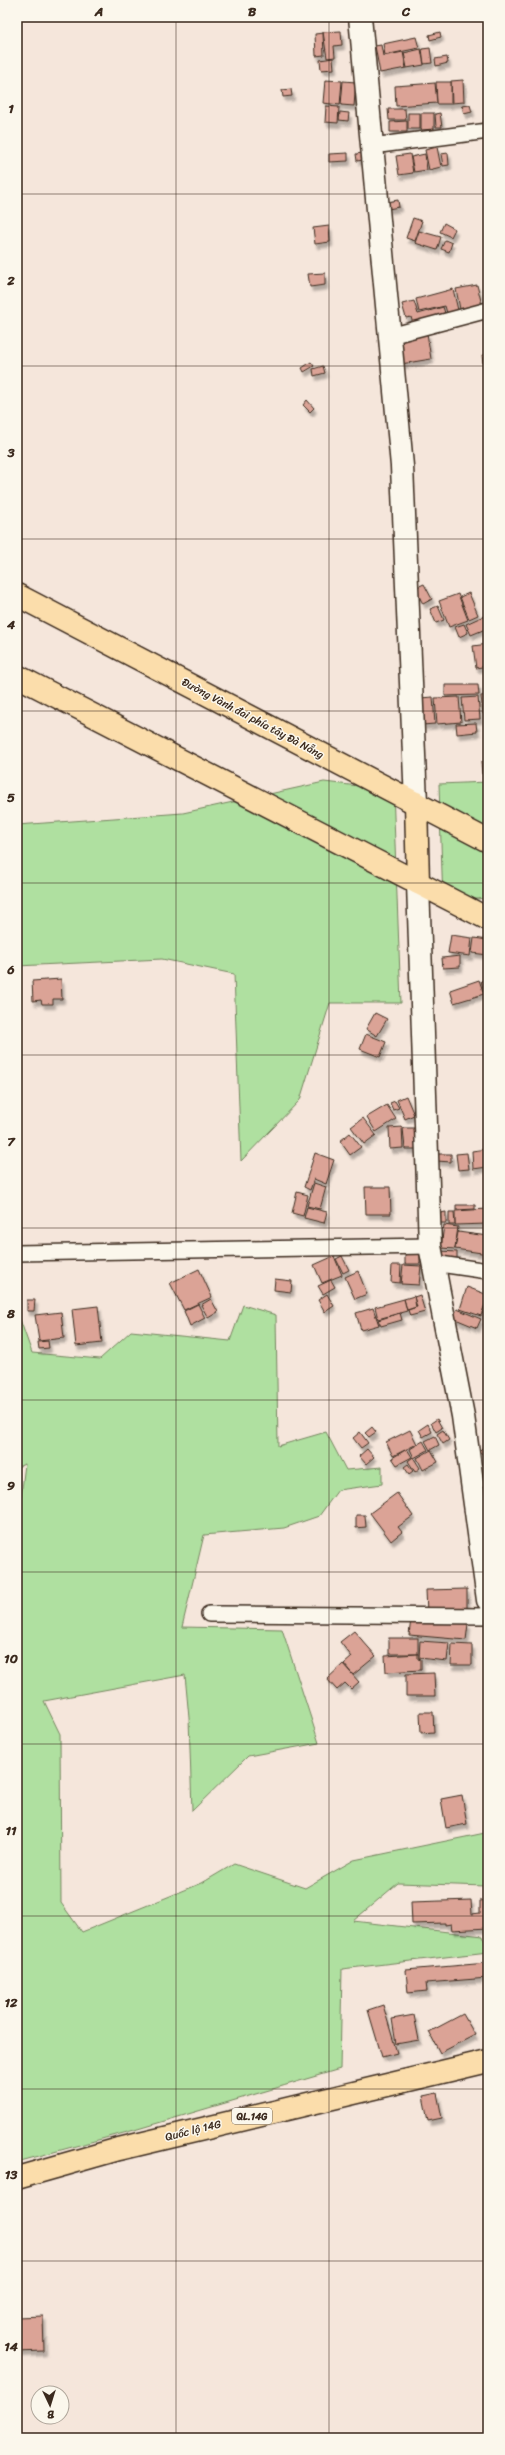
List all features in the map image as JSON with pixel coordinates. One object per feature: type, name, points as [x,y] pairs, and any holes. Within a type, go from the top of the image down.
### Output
[{"type":"main road","name":"Đường Vành đai phía tây Đà Nẵng","points":[[17,595],[488,841]]},
{"type":"main road","points":[[17,676],[488,919]]},
{"type":"main road","points":[[416,803],[418,883]]},
{"type":"main road","name":"Quốc lộ 14G","points":[[17,2178],[118,2149],[488,2061]]},
{"type":"street","points":[[360,17],[402,466],[416,803]]},
{"type":"street","points":[[372,146],[488,132]]},
{"type":"street","points":[[390,336],[488,310]]},
{"type":"street","points":[[418,883],[431,1254],[463,1416],[488,1600]]},
{"type":"street","points":[[17,1254],[431,1254],[488,1271]]},
{"type":"street","points":[[209,1614],[488,1616]]},
{"type":"green space","points":[[324,782],[393,790],[401,1003],[330,1003],[300,1100],[241,1161],[234,974],[162,959],[17,966],[17,825],[183,813]]},
{"type":"green space","points":[[488,782],[488,898],[443,902],[439,784]]},
{"type":"green space","points":[[243,1305],[276,1315],[278,1446],[326,1432],[346,1470],[382,1467],[382,1484],[338,1490],[319,1516],[284,1528],[204,1535],[182,1627],[282,1629],[319,1743],[248,1756],[192,1811],[189,1718],[185,1675],[44,1701],[60,1734],[61,1903],[82,1932],[202,1883],[234,1864],[305,1888],[354,1860],[485,1833],[485,1886],[398,1883],[353,1921],[483,1936],[488,1952],[342,1969],[340,2069],[131,2131],[17,2162],[17,1530],[25,1464],[17,1467],[17,1311],[32,1353],[100,1359],[131,1331],[230,1341]]},
{"type":"building","points":[[341,31],[342,45],[334,46],[335,57],[327,58],[323,32]]},
{"type":"building","points":[[440,32],[441,37],[430,40],[429,35]]},
{"type":"building","points":[[323,33],[324,55],[316,56],[315,34]]},
{"type":"building","points":[[416,37],[419,48],[385,55],[383,44]]},
{"type":"building","points":[[381,45],[383,56],[403,52],[406,68],[380,73],[375,46]]},
{"type":"building","points":[[430,48],[432,63],[424,64],[422,49]]},
{"type":"building","points":[[421,49],[424,65],[407,68],[404,53]]},
{"type":"building","points":[[447,57],[448,63],[436,66],[435,59]]},
{"type":"building","points":[[333,58],[334,69],[321,70],[320,60]]},
{"type":"building","points":[[325,80],[342,81],[340,105],[323,103]]},
{"type":"building","points":[[463,80],[464,102],[452,103],[451,81]]},
{"type":"building","points":[[343,81],[356,82],[354,106],[341,105]]},
{"type":"building","points":[[436,82],[451,82],[451,104],[437,104]]},
{"type":"building","points":[[435,83],[437,103],[396,106],[395,86]]},
{"type":"building","points":[[291,89],[292,96],[283,97],[282,90]]},
{"type":"building","points":[[470,105],[472,112],[464,114],[462,106]]},
{"type":"building","points":[[326,106],[339,107],[338,123],[325,122]]},
{"type":"building","points":[[388,109],[405,109],[406,120],[389,120]]},
{"type":"building","points":[[340,112],[349,113],[348,121],[339,120]]},
{"type":"building","points":[[408,113],[420,113],[420,129],[408,129]]},
{"type":"building","points":[[421,113],[434,113],[434,129],[421,130]]},
{"type":"building","points":[[440,113],[442,127],[436,127],[435,114]]},
{"type":"building","points":[[407,121],[407,132],[390,132],[390,122]]},
{"type":"building","points":[[437,147],[441,167],[429,170],[425,150]]},
{"type":"building","points":[[348,153],[348,161],[329,162],[329,154]]},
{"type":"building","points":[[362,153],[363,160],[357,161],[356,154]]},
{"type":"building","points":[[448,153],[449,165],[443,166],[441,154]]},
{"type":"building","points":[[410,154],[413,173],[399,175],[396,156]]},
{"type":"building","points":[[425,154],[427,170],[414,172],[411,157]]},
{"type":"building","points":[[398,200],[399,207],[388,209],[387,202]]},
{"type":"building","points":[[413,218],[422,221],[415,241],[406,238]]},
{"type":"building","points":[[444,223],[455,229],[451,237],[440,232]]},
{"type":"building","points":[[329,226],[330,242],[315,244],[313,228]]},
{"type":"building","points":[[419,231],[441,237],[437,250],[415,243]]},
{"type":"building","points":[[445,240],[452,243],[449,252],[441,249]]},
{"type":"building","points":[[325,273],[325,285],[310,287],[308,274]]},
{"type":"building","points":[[477,285],[483,309],[461,314],[456,289]]},
{"type":"building","points":[[453,289],[458,310],[447,313],[445,306],[419,312],[416,299]]},
{"type":"building","points":[[414,301],[418,314],[443,307],[446,316],[413,324],[411,317],[406,318],[402,304]]},
{"type":"building","points":[[427,333],[431,359],[401,364],[396,339]]},
{"type":"building","points":[[482,355],[488,355],[488,389],[486,390]]},
{"type":"building","points":[[311,362],[314,366],[304,372],[302,368]]},
{"type":"building","points":[[323,366],[325,373],[314,376],[313,369]]},
{"type":"building","points":[[307,400],[314,408],[310,412],[303,405]]},
{"type":"building","points":[[424,584],[432,599],[423,604],[415,588]]},
{"type":"building","points":[[469,593],[478,615],[469,619],[460,597]]},
{"type":"building","points":[[458,594],[468,620],[449,627],[439,601]]},
{"type":"building","points":[[438,606],[444,620],[436,623],[430,609]]},
{"type":"building","points":[[488,614],[488,628],[471,635],[466,624]]},
{"type":"building","points":[[464,624],[468,633],[459,637],[455,627]]},
{"type":"building","points":[[488,644],[488,666],[476,668],[473,646]]},
{"type":"building","points":[[445,685],[478,685],[479,695],[445,696]]},
{"type":"building","points":[[488,695],[488,714],[483,714],[481,696]]},
{"type":"building","points":[[433,697],[435,724],[422,725],[420,698]]},
{"type":"building","points":[[459,697],[461,722],[437,724],[435,698]]},
{"type":"building","points":[[478,697],[480,719],[464,720],[462,698]]},
{"type":"building","points":[[476,723],[477,732],[457,734],[456,724]]},
{"type":"building","points":[[488,761],[488,774],[482,774],[481,762]]},
{"type":"building","points":[[451,935],[472,938],[470,956],[448,953]]},
{"type":"building","points":[[474,938],[488,940],[488,955],[472,953]]},
{"type":"building","points":[[460,956],[460,967],[443,968],[442,958]]},
{"type":"building","points":[[61,979],[62,999],[53,999],[53,1004],[42,1004],[41,1000],[33,1001],[32,981]]},
{"type":"building","points":[[479,980],[484,994],[454,1003],[450,990]]},
{"type":"building","points":[[485,980],[488,992],[484,992],[481,981]]},
{"type":"building","points":[[375,1013],[387,1019],[377,1036],[366,1029]]},
{"type":"building","points":[[366,1034],[386,1042],[380,1057],[360,1049]]},
{"type":"building","points":[[406,1096],[414,1115],[405,1119],[397,1100]]},
{"type":"building","points":[[395,1101],[399,1108],[393,1110],[390,1103]]},
{"type":"building","points":[[387,1105],[396,1119],[376,1132],[367,1117]]},
{"type":"building","points":[[363,1118],[376,1135],[364,1144],[351,1127]]},
{"type":"building","points":[[402,1127],[403,1148],[390,1149],[389,1128]]},
{"type":"building","points":[[403,1128],[414,1128],[416,1149],[405,1149]]},
{"type":"building","points":[[350,1133],[361,1147],[350,1155],[340,1141]]},
{"type":"building","points":[[486,1149],[488,1167],[473,1169],[472,1151]]},
{"type":"building","points":[[315,1153],[334,1160],[326,1184],[314,1179],[310,1190],[304,1187]]},
{"type":"building","points":[[467,1153],[469,1169],[458,1170],[456,1154]]},
{"type":"building","points":[[437,1154],[451,1154],[451,1162],[437,1161]]},
{"type":"building","points":[[314,1183],[326,1187],[320,1209],[307,1206]]},
{"type":"building","points":[[365,1187],[390,1187],[391,1214],[366,1214]]},
{"type":"building","points":[[297,1192],[308,1195],[303,1216],[292,1213]]},
{"type":"building","points":[[456,1205],[475,1205],[475,1209],[456,1210]]},
{"type":"building","points":[[307,1207],[327,1212],[324,1223],[304,1218]]},
{"type":"building","points":[[487,1209],[488,1224],[455,1225],[455,1211]]},
{"type":"building","points":[[446,1212],[446,1223],[440,1223],[440,1213]]},
{"type":"building","points":[[449,1212],[454,1212],[455,1225],[449,1225]]},
{"type":"building","points":[[444,1225],[458,1227],[455,1249],[441,1248]]},
{"type":"building","points":[[458,1232],[488,1236],[488,1254],[455,1249]]},
{"type":"building","points":[[440,1251],[457,1252],[457,1259],[440,1259]]},
{"type":"building","points":[[405,1252],[420,1252],[420,1264],[405,1264]]},
{"type":"building","points":[[334,1256],[342,1275],[322,1283],[314,1265]]},
{"type":"building","points":[[342,1256],[349,1270],[343,1273],[336,1259]]},
{"type":"building","points":[[392,1265],[401,1265],[400,1283],[391,1282]]},
{"type":"building","points":[[403,1265],[421,1266],[419,1285],[401,1284]]},
{"type":"building","points":[[199,1269],[212,1297],[184,1310],[170,1283]]},
{"type":"building","points":[[358,1271],[367,1294],[355,1299],[345,1277]]},
{"type":"building","points":[[275,1279],[292,1281],[291,1292],[274,1290]]},
{"type":"building","points":[[331,1280],[335,1287],[323,1294],[318,1286]]},
{"type":"building","points":[[467,1287],[488,1295],[481,1316],[460,1309]]},
{"type":"building","points":[[327,1294],[334,1306],[325,1312],[318,1300]]},
{"type":"building","points":[[420,1295],[425,1312],[410,1316],[408,1310],[417,1307],[414,1297]]},
{"type":"building","points":[[414,1296],[416,1307],[407,1310],[404,1299]]},
{"type":"building","points":[[211,1299],[218,1312],[208,1318],[201,1305]]},
{"type":"building","points":[[404,1299],[407,1311],[378,1319],[375,1307]]},
{"type":"building","points":[[27,1300],[35,1300],[34,1311],[27,1311]]},
{"type":"building","points":[[488,1300],[488,1316],[482,1313]]},
{"type":"building","points":[[198,1304],[205,1318],[190,1326],[184,1311]]},
{"type":"building","points":[[98,1306],[102,1343],[76,1346],[72,1309]]},
{"type":"building","points":[[373,1308],[379,1325],[361,1330],[356,1313]]},
{"type":"building","points":[[457,1309],[481,1319],[477,1328],[453,1318]]},
{"type":"building","points":[[61,1312],[64,1338],[39,1341],[35,1315]]},
{"type":"building","points":[[400,1313],[402,1320],[381,1326],[378,1320]]},
{"type":"building","points":[[48,1341],[49,1348],[39,1349],[38,1342]]},
{"type":"building","points":[[437,1419],[442,1428],[436,1432],[431,1423]]},
{"type":"building","points":[[428,1424],[432,1432],[423,1437],[419,1430]]},
{"type":"building","points":[[372,1427],[376,1432],[369,1437],[365,1433]]},
{"type":"building","points":[[410,1430],[417,1444],[393,1456],[386,1442]]},
{"type":"building","points":[[443,1430],[449,1440],[443,1444],[437,1434]]},
{"type":"building","points":[[360,1432],[368,1443],[361,1448],[353,1438]]},
{"type":"building","points":[[435,1436],[439,1445],[430,1450],[425,1441]]},
{"type":"building","points":[[423,1441],[428,1450],[414,1458],[410,1449]]},
{"type":"building","points":[[488,1442],[488,1457],[487,1458],[479,1451]]},
{"type":"building","points":[[367,1449],[374,1457],[366,1464],[359,1456]]},
{"type":"building","points":[[407,1449],[412,1457],[397,1465],[392,1458]]},
{"type":"building","points":[[431,1450],[438,1462],[423,1470],[417,1458]]},
{"type":"building","points":[[413,1457],[420,1468],[415,1472],[408,1461]]},
{"type":"building","points":[[408,1464],[413,1471],[409,1474],[404,1467]]},
{"type":"building","points":[[397,1493],[413,1516],[398,1527],[402,1532],[391,1541],[370,1513]]},
{"type":"building","points":[[356,1515],[365,1515],[366,1527],[356,1528]]},
{"type":"building","points":[[467,1589],[467,1612],[427,1613],[426,1590]]},
{"type":"building","points":[[411,1619],[468,1624],[466,1640],[409,1635]]},
{"type":"building","points":[[354,1631],[376,1656],[353,1675],[344,1664],[352,1657],[340,1642]]},
{"type":"building","points":[[389,1638],[418,1638],[418,1654],[389,1654]]},
{"type":"building","points":[[420,1641],[449,1643],[447,1661],[419,1658]]},
{"type":"building","points":[[452,1644],[472,1645],[472,1665],[451,1665]]},
{"type":"building","points":[[418,1654],[418,1659],[421,1660],[421,1670],[386,1672],[385,1656]]},
{"type":"building","points":[[343,1664],[359,1682],[351,1689],[345,1683],[337,1690],[327,1679]]},
{"type":"building","points":[[434,1673],[435,1696],[406,1696],[406,1674]]},
{"type":"building","points":[[420,1712],[433,1712],[434,1732],[421,1733]]},
{"type":"building","points":[[462,1795],[467,1824],[446,1828],[441,1799]]},
{"type":"building","points":[[471,1900],[472,1914],[480,1913],[480,1901],[488,1900],[488,1928],[452,1930],[451,1924],[445,1925],[445,1923],[412,1924],[411,1902]]},
{"type":"building","points":[[487,1963],[488,1978],[426,1983],[427,1991],[408,1993],[406,1970]]},
{"type":"building","points":[[383,2005],[397,2053],[382,2057],[368,2010]]},
{"type":"building","points":[[463,2014],[475,2035],[440,2053],[429,2032]]},
{"type":"building","points":[[414,2015],[419,2040],[396,2044],[392,2019]]},
{"type":"building","points":[[437,2093],[442,2118],[428,2121],[423,2096]]},
{"type":"building","points":[[43,2316],[44,2351],[17,2352],[17,2317]]}]
